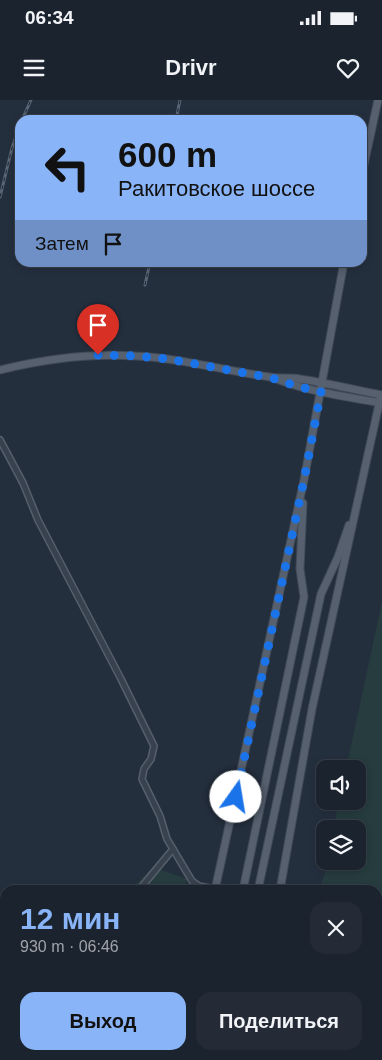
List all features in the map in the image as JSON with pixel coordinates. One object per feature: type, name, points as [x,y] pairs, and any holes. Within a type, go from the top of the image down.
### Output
[{"type":"main road","points":[[367,151],[378,100]]},
{"type":"main road","points":[[216,885],[304,480],[343,267]]},
{"type":"main road","points":[[0,370],[28,363],[98,355],[136,356],[168,359],[272,378],[321,392],[381,399]]},
{"type":"main road","points":[[272,378],[298,378],[381,399]]},
{"type":"main road","points":[[281,885],[312,709],[381,399]]},
{"type":"main road","points":[[244,885],[304,597],[300,569],[304,480]]},
{"type":"main road","points":[[259,885],[321,594],[338,556],[360,493]]},
{"type":"street","points":[[0,440],[23,483],[38,520],[154,746],[151,759],[144,770],[142,779],[160,816],[167,839],[192,881],[198,885]]},
{"type":"street","points":[[143,885],[173,849]]},
{"type":"green space","points":[[382,602],[382,885],[321,885],[326,870],[366,870],[366,820],[335,820],[337,810],[366,810],[366,760],[348,760]]},
{"type":"green space","points":[[153,867],[187,879],[186,885],[135,885]]},
{"type":"railway","points":[[24,115],[31,100]]},
{"type":"railway","points":[[177,115],[180,100]]},
{"type":"railway","points":[[0,197],[15,139]]},
{"type":"railway","points":[[145,285],[149,267]]},
{"type":"route","points":[[98,355],[168,359],[272,378],[321,392],[236,797]]}]
